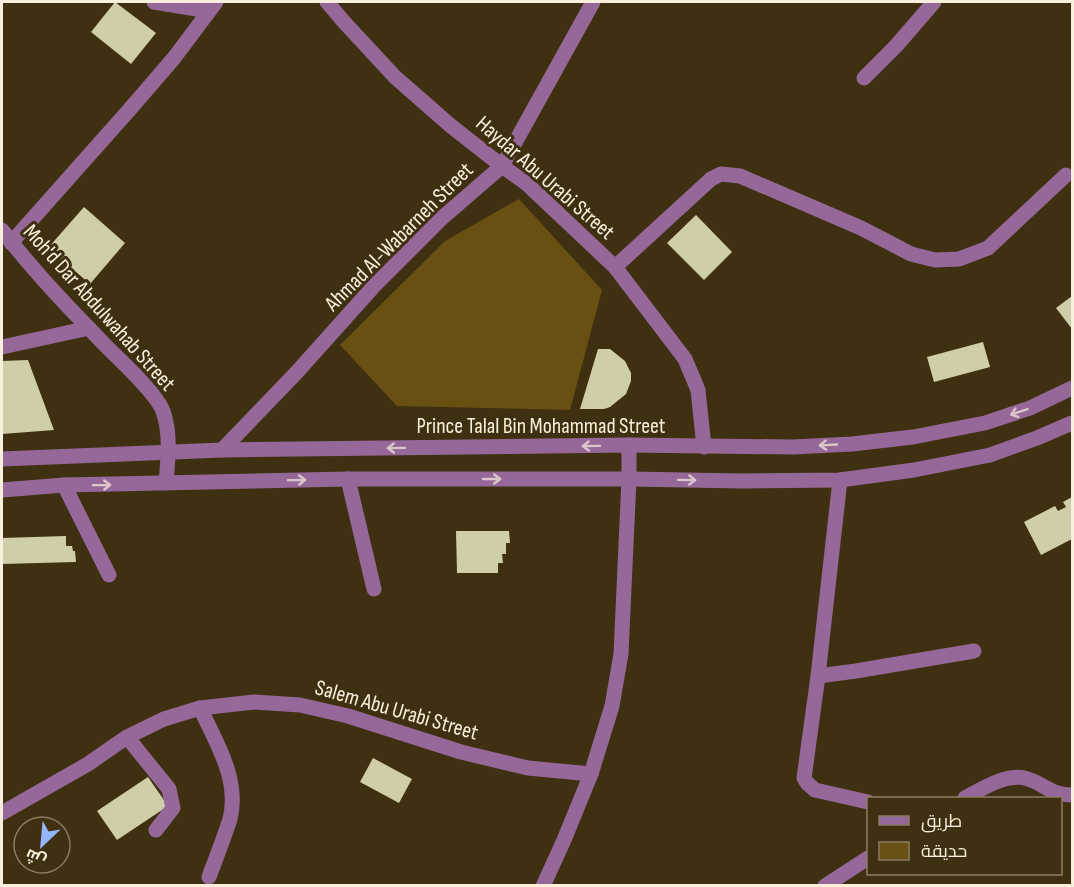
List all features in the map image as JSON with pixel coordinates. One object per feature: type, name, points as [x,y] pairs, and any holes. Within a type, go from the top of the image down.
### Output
[{"type":"street","points":[[154,2],[213,6]]},
{"type":"street","name":"Haydar Abu Urabi Street","points":[[327,2],[395,77],[425,104],[527,184],[615,267],[685,359],[698,390],[705,447]]},
{"type":"street","name":"Ahmad Al-Wabarneh Street","points":[[222,450],[297,372],[374,286],[442,218],[502,166],[593,2]]},
{"type":"street","points":[[864,78],[896,46],[933,2]]},
{"type":"street","points":[[11,243],[174,58],[213,6]]},
{"type":"street","points":[[615,267],[711,179],[721,174],[740,176],[861,228],[911,254],[935,260],[959,259],[988,248],[1066,175]]},
{"type":"street","name":"Moh'd Dar Abdulwahab Street","points":[[2,230],[11,243],[146,387],[162,408],[167,426],[168,451]]},
{"type":"street","points":[[2,347],[89,328]]},
{"type":"street","name":"Prince Talal Bin Mohammad Street","points":[[2,459],[222,450],[629,445],[793,447],[852,444],[913,438],[985,423],[1030,408],[1072,388]]},
{"type":"street","points":[[2,490],[64,485],[348,479],[840,480],[914,470],[990,454],[1072,423]]},
{"type":"street","points":[[543,885],[591,774],[612,706],[621,654],[629,445]]},
{"type":"street","points":[[166,483],[168,451]]},
{"type":"street","points":[[348,479],[374,589]]},
{"type":"street","points":[[840,480],[804,777],[815,790],[867,802]]},
{"type":"street","points":[[64,485],[109,575]]},
{"type":"street","points":[[818,676],[974,651]]},
{"type":"street","name":"Salem Abu Urabi Street","points":[[2,813],[88,764],[127,737],[164,719],[200,708],[254,702],[300,705],[348,716],[461,752],[528,768],[591,774]]},
{"type":"street","points":[[200,708],[227,766],[231,792],[230,817],[210,877]]},
{"type":"street","points":[[127,737],[169,789],[172,808],[156,830]]},
{"type":"street","points":[[967,797],[1003,779],[1015,777],[1027,778],[1058,794],[1072,795]]},
{"type":"street","points":[[825,885],[867,859]]},
{"type":"green space","points":[[519,199],[602,290],[570,410],[397,406],[340,345],[445,241]]},
{"type":"building","points":[[115,2],[156,33],[131,64],[91,32]]},
{"type":"building","points":[[84,207],[125,243],[90,284],[48,248]]},
{"type":"building","points":[[696,215],[732,252],[704,280],[667,243]]},
{"type":"building","points":[[1072,296],[1072,329],[1056,308]]},
{"type":"building","points":[[983,342],[990,367],[934,382],[927,357]]},
{"type":"building","points":[[598,349],[610,349],[625,361],[631,373],[631,381],[626,394],[610,407],[580,409]]},
{"type":"building","points":[[28,360],[54,430],[2,434],[2,361]]},
{"type":"building","points":[[1072,497],[1072,539],[1041,555],[1024,522],[1055,506],[1058,511],[1066,507],[1063,502]]},
{"type":"building","points":[[456,531],[509,531],[510,543],[506,543],[506,554],[502,554],[503,563],[498,563],[498,573],[457,573]]},
{"type":"building","points":[[66,536],[66,546],[72,546],[76,562],[2,564],[2,538]]},
{"type":"building","points":[[373,758],[412,779],[399,803],[360,782]]},
{"type":"building","points":[[148,777],[168,806],[117,840],[97,811]]}]
